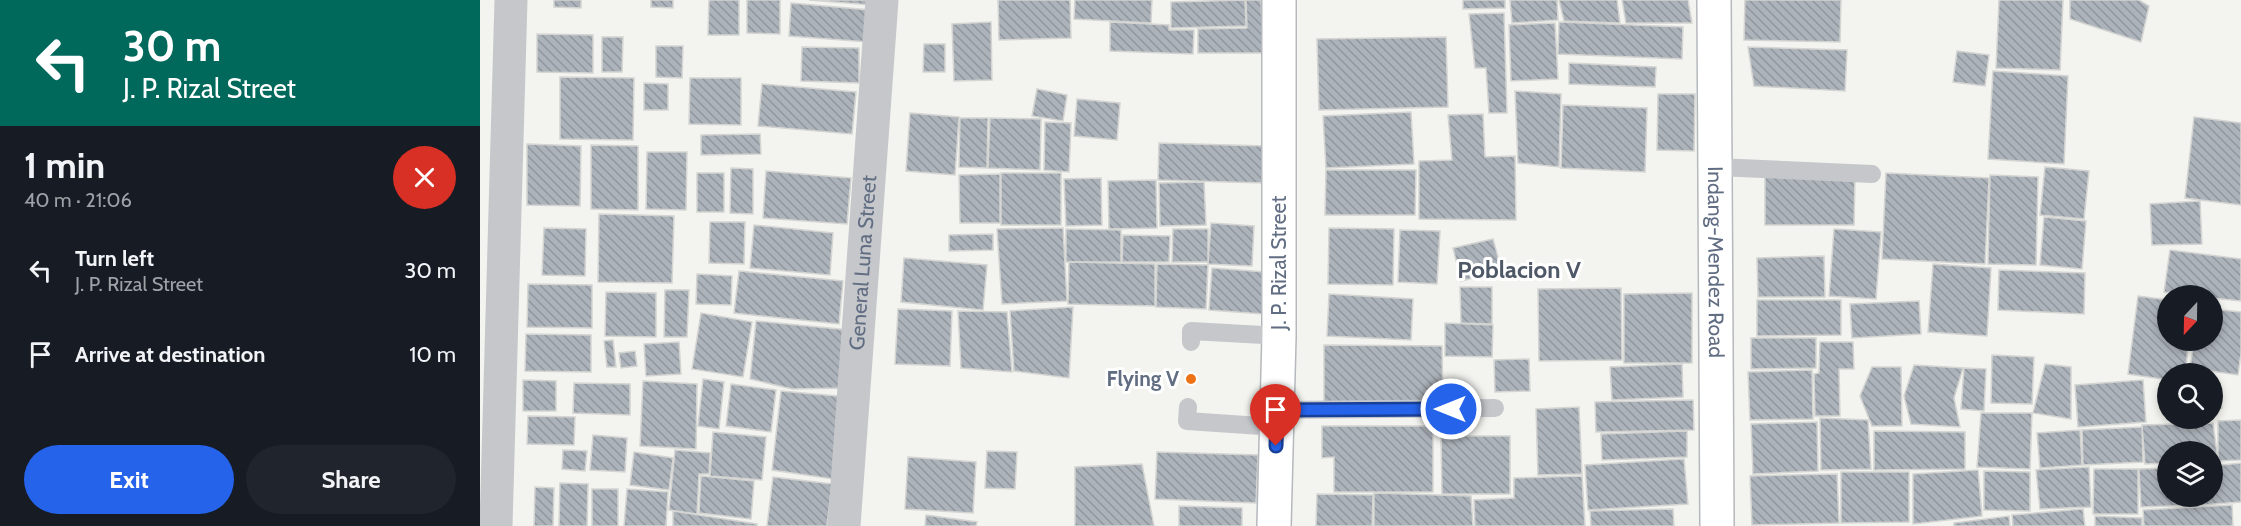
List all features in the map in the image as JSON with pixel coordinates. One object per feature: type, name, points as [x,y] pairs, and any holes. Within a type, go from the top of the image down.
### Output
[{"type":"main road","name":"J. P. Rizal Street","points":[[1275,526],[1279,336],[1279,0]]},
{"type":"main road","name":"Indang-Mendez Road","points":[[1714,0],[1717,167],[1717,526]]},
{"type":"street","points":[[496,526],[511,0]]},
{"type":"street","name":"General Luna Street","points":[[844,526],[882,0]]},
{"type":"lane","points":[[1717,167],[1872,174]]},
{"type":"lane","points":[[1191,342],[1191,331],[1279,336]]},
{"type":"lane","points":[[1188,407],[1187,422],[1495,408]]},
{"type":"building","points":[[554,0],[581,0],[581,8],[554,7]]},
{"type":"building","points":[[651,0],[673,0],[673,8],[651,7]]},
{"type":"building","points":[[709,0],[739,0],[739,35],[708,35]]},
{"type":"building","points":[[747,0],[780,0],[780,34],[747,33]]},
{"type":"building","points":[[809,0],[871,0],[871,5]]},
{"type":"building","points":[[998,0],[1070,0],[1071,38],[999,40]]},
{"type":"building","points":[[1075,0],[1152,0],[1151,23],[1074,19]]},
{"type":"building","points":[[1245,0],[1246,26],[1171,28],[1171,2]]},
{"type":"building","points":[[1246,0],[1261,0],[1263,53],[1198,53],[1198,29],[1247,28]]},
{"type":"building","points":[[1463,0],[1505,0],[1505,8],[1463,9]]},
{"type":"building","points":[[1510,0],[1557,0],[1558,20],[1512,23]]},
{"type":"building","points":[[1559,0],[1617,0],[1620,23],[1564,21]]},
{"type":"building","points":[[1622,0],[1688,0],[1692,23],[1626,23]]},
{"type":"building","points":[[1745,0],[1841,0],[1840,42],[1744,40]]},
{"type":"building","points":[[1999,0],[2063,0],[2060,70],[1996,68]]},
{"type":"building","points":[[2070,0],[2139,0],[2149,6],[2141,42],[2070,19]]},
{"type":"building","points":[[791,3],[870,10],[868,42],[789,36]]},
{"type":"building","points":[[1504,13],[1507,113],[1489,113],[1486,68],[1475,68],[1469,14]]},
{"type":"building","points":[[991,22],[992,80],[954,81],[952,24]]},
{"type":"building","points":[[1110,22],[1169,25],[1169,30],[1194,30],[1193,54],[1110,51]]},
{"type":"building","points":[[1559,22],[1683,27],[1682,59],[1558,54]]},
{"type":"building","points":[[1555,23],[1558,79],[1511,81],[1509,25]]},
{"type":"building","points":[[537,34],[593,35],[593,73],[537,72]]},
{"type":"building","points":[[602,37],[623,37],[622,72],[602,72]]},
{"type":"building","points":[[1446,37],[1448,107],[1319,110],[1317,39]]},
{"type":"building","points":[[924,44],[945,44],[945,72],[923,72]]},
{"type":"building","points":[[656,46],[683,46],[682,78],[656,77]]},
{"type":"building","points":[[802,47],[859,48],[859,83],[801,81]]},
{"type":"building","points":[[1748,47],[1847,50],[1845,91],[1754,86]]},
{"type":"building","points":[[1957,51],[1989,55],[1985,86],[1953,82]]},
{"type":"building","points":[[1569,63],[1656,67],[1655,87],[1569,84]]},
{"type":"building","points":[[1993,71],[2068,76],[2064,164],[1988,159]]},
{"type":"building","points":[[560,77],[634,78],[633,140],[560,139]]},
{"type":"building","points":[[690,78],[741,78],[741,125],[689,124]]},
{"type":"building","points":[[644,83],[668,84],[668,110],[644,110]]},
{"type":"building","points":[[762,84],[856,92],[852,134],[758,126]]},
{"type":"building","points":[[1037,89],[1067,95],[1063,121],[1032,116]]},
{"type":"building","points":[[1515,91],[1561,94],[1559,167],[1518,163]]},
{"type":"building","points":[[1658,94],[1695,94],[1694,151],[1657,150]]},
{"type":"building","points":[[1077,99],[1120,103],[1117,140],[1074,136]]},
{"type":"building","points":[[1563,105],[1647,108],[1645,172],[1561,168]]},
{"type":"building","points":[[1411,112],[1414,164],[1326,168],[1323,116]]},
{"type":"building","points":[[910,113],[959,117],[955,175],[906,171]]},
{"type":"building","points":[[1483,114],[1485,157],[1515,156],[1516,220],[1419,219],[1419,161],[1452,160],[1448,115]]},
{"type":"building","points":[[2194,117],[2241,123],[2241,205],[2185,198]]},
{"type":"building","points":[[960,118],[988,118],[987,168],[959,167]]},
{"type":"building","points":[[990,118],[1041,119],[1040,170],[988,168]]},
{"type":"building","points":[[1045,122],[1071,123],[1069,172],[1044,170]]},
{"type":"building","points":[[760,134],[761,154],[701,155],[701,135]]},
{"type":"building","points":[[1159,143],[1265,146],[1264,183],[1158,180]]},
{"type":"building","points":[[527,144],[581,146],[580,206],[527,205]]},
{"type":"building","points":[[591,145],[638,146],[638,210],[591,209]]},
{"type":"building","points":[[647,152],[687,152],[686,210],[646,209]]},
{"type":"building","points":[[2045,167],[2089,171],[2084,219],[2040,215]]},
{"type":"building","points":[[731,168],[753,169],[753,214],[730,213]]},
{"type":"building","points":[[1326,170],[1416,170],[1415,215],[1325,215]]},
{"type":"building","points":[[766,171],[851,178],[847,224],[763,218]]},
{"type":"building","points":[[697,173],[724,173],[724,212],[697,212]]},
{"type":"building","points":[[1001,173],[1061,173],[1061,225],[1001,225]]},
{"type":"building","points":[[1886,173],[1989,178],[1985,264],[1882,259]]},
{"type":"building","points":[[1000,174],[1000,223],[960,223],[959,175]]},
{"type":"building","points":[[1990,175],[2038,177],[2036,265],[1988,264]]},
{"type":"building","points":[[1765,176],[1855,177],[1854,225],[1765,225]]},
{"type":"building","points":[[1101,178],[1102,225],[1066,226],[1064,179]]},
{"type":"building","points":[[1156,180],[1157,228],[1109,229],[1108,181]]},
{"type":"building","points":[[1204,182],[1206,225],[1160,226],[1159,183]]},
{"type":"building","points":[[2200,201],[2202,244],[2152,245],[2150,204]]},
{"type":"building","points":[[599,214],[674,216],[672,283],[598,282]]},
{"type":"building","points":[[2044,217],[2086,221],[2082,269],[2040,265]]},
{"type":"building","points":[[710,222],[745,222],[744,264],[709,263]]},
{"type":"building","points":[[1211,223],[1254,226],[1252,266],[1208,264]]},
{"type":"building","points":[[754,225],[833,233],[830,275],[750,268]]},
{"type":"building","points":[[544,228],[586,229],[585,276],[542,275]]},
{"type":"building","points":[[1063,228],[1067,301],[1002,304],[997,229]]},
{"type":"building","points":[[1329,228],[1394,229],[1393,285],[1328,284]]},
{"type":"building","points":[[1066,229],[1121,230],[1121,262],[1066,262]]},
{"type":"building","points":[[1173,229],[1208,229],[1208,262],[1172,262]]},
{"type":"building","points":[[1834,229],[1881,232],[1876,299],[1829,296]]},
{"type":"building","points":[[1400,230],[1440,231],[1437,284],[1398,282]]},
{"type":"building","points":[[993,234],[993,250],[949,251],[949,235]]},
{"type":"building","points":[[1123,235],[1170,236],[1169,262],[1122,262]]},
{"type":"building","points":[[1493,239],[1502,271],[1461,281],[1453,248]]},
{"type":"building","points":[[2170,250],[2241,259],[2241,301],[2223,299],[2223,285],[2165,285]]},
{"type":"building","points":[[1824,256],[1825,297],[1758,297],[1757,258]]},
{"type":"building","points":[[904,258],[987,265],[983,310],[901,302]]},
{"type":"building","points":[[1069,262],[1155,264],[1155,306],[1068,304]]},
{"type":"building","points":[[1157,264],[1208,265],[1206,309],[1156,307]]},
{"type":"building","points":[[1933,264],[1991,268],[1987,336],[1928,332]]},
{"type":"building","points":[[1212,268],[1265,272],[1263,314],[1209,310]]},
{"type":"building","points":[[1999,270],[2085,273],[2084,314],[1998,310]]},
{"type":"building","points":[[739,271],[843,281],[839,324],[734,313]]},
{"type":"building","points":[[697,274],[732,276],[731,305],[696,304]]},
{"type":"building","points":[[528,284],[592,285],[592,328],[527,327]]},
{"type":"building","points":[[1460,287],[1492,287],[1492,324],[1461,323]]},
{"type":"building","points":[[1621,288],[1622,360],[1539,361],[1538,289]]},
{"type":"building","points":[[665,290],[689,290],[687,337],[664,337]]},
{"type":"building","points":[[606,292],[656,293],[656,337],[605,336]]},
{"type":"building","points":[[1692,293],[1692,363],[1624,363],[1624,294]]},
{"type":"building","points":[[1329,294],[1413,299],[1411,340],[1327,336]]},
{"type":"building","points":[[2138,296],[2157,299],[2157,351],[2188,351],[2186,363],[2157,363],[2157,378],[2128,374]]},
{"type":"building","points":[[1757,300],[1841,300],[1841,335],[1757,336]]},
{"type":"building","points":[[1919,301],[1921,334],[1852,338],[1850,304]]},
{"type":"building","points":[[1073,307],[1069,378],[1014,371],[1010,311]]},
{"type":"building","points":[[898,309],[952,311],[950,366],[895,364]]},
{"type":"building","points":[[2223,310],[2241,312],[2241,353],[2238,375],[2223,373],[2223,363],[2191,363],[2192,351],[2223,351]]},
{"type":"building","points":[[958,311],[1007,312],[1012,372],[961,368]]},
{"type":"building","points":[[701,313],[752,322],[743,377],[692,369]]},
{"type":"building","points":[[756,321],[849,330],[843,388],[792,389],[750,379]]},
{"type":"building","points":[[1445,323],[1493,325],[1492,357],[1445,356]]},
{"type":"building","points":[[526,334],[591,335],[591,372],[525,371]]},
{"type":"building","points":[[1751,338],[1816,338],[1816,368],[1751,369]]},
{"type":"building","points":[[613,340],[616,367],[607,367],[604,341]]},
{"type":"building","points":[[679,342],[681,374],[646,376],[644,344]]},
{"type":"building","points":[[1820,342],[1853,342],[1854,369],[1839,369],[1840,416],[1815,416],[1814,374],[1819,373]]},
{"type":"building","points":[[1324,345],[1442,346],[1443,406],[1324,406]]},
{"type":"building","points":[[635,351],[637,366],[621,368],[619,353]]},
{"type":"building","points":[[1992,355],[2034,357],[2032,404],[1991,403]]},
{"type":"building","points":[[1529,359],[1530,391],[1495,392],[1494,360]]},
{"type":"building","points":[[1682,364],[1683,397],[1612,400],[1610,367]]},
{"type":"building","points":[[2045,364],[2071,367],[2071,419],[2033,413]]},
{"type":"building","points":[[1914,365],[1963,368],[1954,398],[1960,427],[1911,424],[1904,396]]},
{"type":"building","points":[[1872,367],[1901,367],[1902,426],[1872,426],[1860,396]]},
{"type":"building","points":[[1964,368],[1986,369],[1984,411],[1961,409]]},
{"type":"building","points":[[1812,370],[1813,419],[1750,420],[1748,372]]},
{"type":"building","points":[[703,379],[724,382],[719,429],[698,426]]},
{"type":"building","points":[[523,380],[556,381],[556,411],[523,411]]},
{"type":"building","points":[[2143,380],[2146,422],[2078,427],[2075,385]]},
{"type":"building","points":[[643,381],[697,384],[696,449],[640,446]]},
{"type":"building","points":[[574,383],[630,384],[630,415],[573,413]]},
{"type":"building","points":[[731,384],[776,390],[771,432],[726,426]]},
{"type":"building","points":[[781,391],[848,397],[833,479],[772,470]]},
{"type":"building","points":[[1693,400],[1694,430],[1596,432],[1595,402]]},
{"type":"building","points":[[1579,407],[1582,474],[1538,475],[1536,409]]},
{"type":"building","points":[[1981,413],[2032,413],[2030,469],[1977,467]]},
{"type":"building","points":[[528,416],[575,417],[574,445],[527,444]]},
{"type":"building","points":[[1820,418],[1868,420],[1871,469],[1821,470]]},
{"type":"building","points":[[2241,420],[2241,460],[2223,461],[2223,441],[2218,441],[2218,429],[2223,429],[2223,421]]},
{"type":"building","points":[[1817,422],[1818,471],[1753,474],[1751,424]]},
{"type":"building","points":[[2142,425],[2157,425],[2157,429],[2214,429],[2215,441],[2157,441],[2157,463],[2145,464]]},
{"type":"building","points":[[1322,426],[1433,426],[1433,492],[1334,492],[1334,457],[1322,458]]},
{"type":"building","points":[[2142,427],[2143,462],[2083,465],[2082,430]]},
{"type":"building","points":[[2080,430],[2082,465],[2040,468],[2037,433]]},
{"type":"building","points":[[1687,431],[1687,457],[1602,460],[1601,434]]},
{"type":"building","points":[[1874,431],[1965,432],[1965,469],[1874,470]]},
{"type":"building","points":[[713,432],[766,437],[762,480],[710,476]]},
{"type":"building","points":[[593,435],[627,438],[625,472],[590,470]]},
{"type":"building","points":[[1441,436],[1510,436],[1510,494],[1442,494]]},
{"type":"building","points":[[563,450],[587,451],[585,471],[562,469]]},
{"type":"building","points":[[675,450],[710,453],[709,474],[699,474],[697,514],[669,510]]},
{"type":"building","points":[[987,451],[1017,452],[1015,489],[985,488]]},
{"type":"building","points":[[634,452],[673,458],[669,490],[630,485]]},
{"type":"building","points":[[1157,452],[1258,455],[1256,503],[1155,499]]},
{"type":"building","points":[[908,457],[976,462],[973,513],[905,509]]},
{"type":"building","points":[[1684,459],[1688,504],[1588,510],[1585,465]]},
{"type":"building","points":[[2241,463],[2241,502],[2223,503],[2223,465]]},
{"type":"building","points":[[1142,464],[1154,526],[1075,526],[1075,467]]},
{"type":"building","points":[[2089,467],[2091,507],[2040,509],[2036,470]]},
{"type":"building","points":[[2157,468],[2157,506],[2141,507],[2139,469]]},
{"type":"building","points":[[2094,469],[2138,469],[2138,514],[2093,514]]},
{"type":"building","points":[[1978,470],[1982,516],[1913,524],[1913,474]]},
{"type":"building","points":[[1984,471],[2030,472],[2030,511],[1984,510]]},
{"type":"building","points":[[1841,472],[1909,472],[1909,522],[1841,523]]},
{"type":"building","points":[[1837,474],[1839,523],[1752,525],[1750,476]]},
{"type":"building","points":[[701,476],[754,481],[751,519],[699,513]]},
{"type":"building","points":[[1582,476],[1585,526],[1475,526],[1474,500],[1514,498],[1514,478]]},
{"type":"building","points":[[773,477],[832,484],[827,526],[767,526]]},
{"type":"building","points":[[560,483],[588,484],[587,526],[559,526]]},
{"type":"building","points":[[535,487],[554,488],[553,526],[534,526]]},
{"type":"building","points":[[592,489],[618,489],[618,526],[592,526]]},
{"type":"building","points":[[627,489],[668,492],[666,526],[624,526]]},
{"type":"building","points":[[1374,493],[1471,496],[1473,526],[1374,526]]},
{"type":"building","points":[[1317,494],[1373,495],[1372,526],[1316,526]]},
{"type":"building","points":[[2232,505],[2233,526],[2144,526],[2143,510]]},
{"type":"building","points":[[1179,506],[1242,508],[1242,526],[1179,526]]},
{"type":"building","points":[[1673,509],[1674,526],[1591,526],[1590,511]]},
{"type":"building","points":[[2083,509],[2085,526],[2013,526],[2012,515]]},
{"type":"building","points":[[673,511],[757,524],[757,526],[673,526]]},
{"type":"building","points":[[926,515],[977,522],[976,526],[925,526]]},
{"type":"building","points":[[2009,516],[2010,526],[1954,526],[1954,523]]},
{"type":"building","points":[[2095,516],[2142,518],[2142,526],[2095,526]]},
{"type":"place","name":"Flying V","points":[[1191,379]]},
{"type":"district","name":"Poblacion V","points":[[1519,270]]},
{"type":"route","points":[[1276,446],[1277,410],[1451,409]]}]
